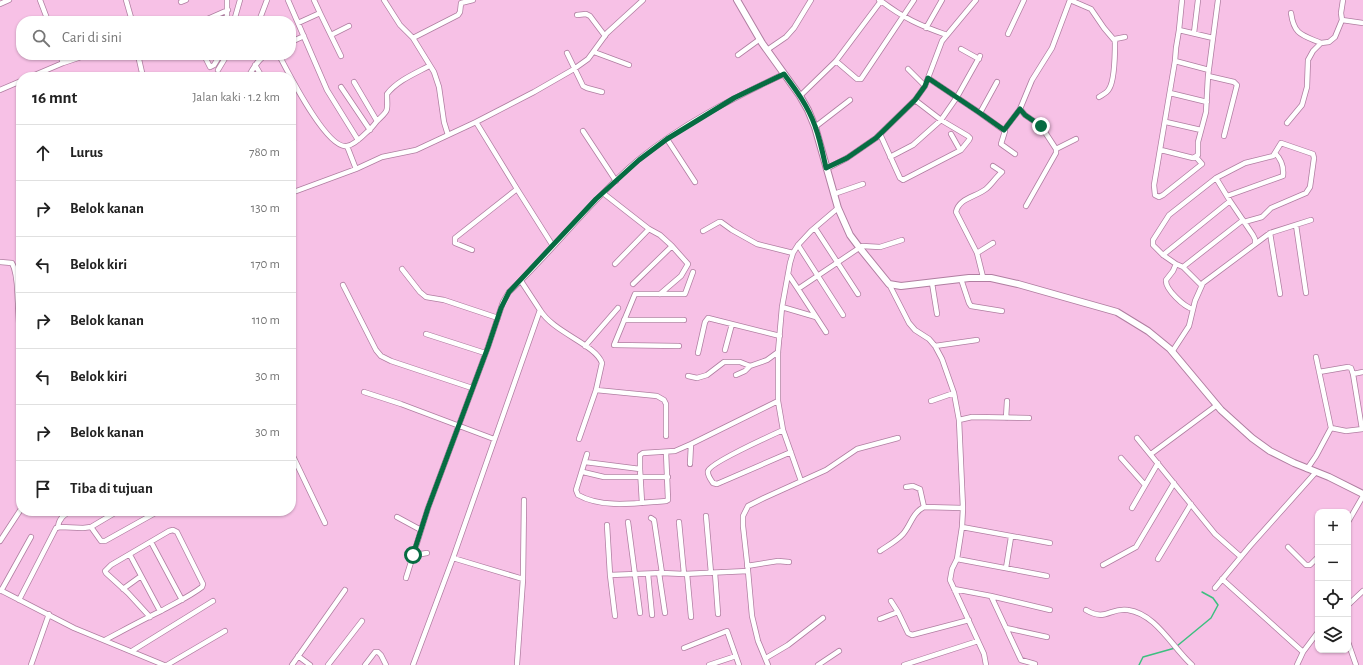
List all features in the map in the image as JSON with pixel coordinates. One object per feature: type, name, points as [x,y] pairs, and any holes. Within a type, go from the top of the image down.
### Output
[{"type":"street","points":[[0,4],[9,0]]},
{"type":"street","points":[[40,0],[46,16]]},
{"type":"street","points":[[126,0],[131,16]]},
{"type":"street","points":[[227,0],[228,16]]},
{"type":"street","points":[[235,16],[240,0]]},
{"type":"street","points":[[261,16],[267,0]]},
{"type":"street","points":[[288,0],[295,16]]},
{"type":"street","points":[[314,0],[341,56]]},
{"type":"street","points":[[384,0],[400,25],[413,38],[434,72],[448,135]]},
{"type":"street","points":[[413,38],[454,17],[460,12],[461,3],[473,0]]},
{"type":"street","points":[[296,191],[356,169],[382,157],[416,150],[476,122],[534,92],[574,69],[594,52],[605,36],[642,0]]},
{"type":"street","points":[[737,0],[767,50],[800,96],[815,127],[838,208],[850,234],[859,248],[889,284],[909,323],[915,330],[929,339],[935,346],[942,359],[954,393],[959,420],[963,508],[962,527],[957,559],[950,576],[954,589],[984,654],[986,665]]},
{"type":"street","points":[[767,50],[786,37],[794,28],[811,0]]},
{"type":"street","points":[[800,96],[836,61],[880,0],[904,17],[926,28],[947,35]]},
{"type":"street","points":[[836,61],[857,79],[861,79],[914,0]]},
{"type":"street","points":[[926,28],[942,0]]},
{"type":"street","points":[[826,168],[847,158],[880,134],[915,100],[925,86],[942,41],[976,0]]},
{"type":"street","points":[[1008,34],[1024,0]]},
{"type":"street","points":[[1015,154],[1001,144],[1005,133],[1004,130],[1020,109],[1032,80],[1052,48],[1070,0],[1091,9],[1104,28],[1115,39],[1114,69],[1110,86],[1106,92],[1099,97]]},
{"type":"street","points":[[1161,150],[1196,157],[1202,164],[1159,196],[1155,194],[1154,185],[1166,122],[1182,0]]},
{"type":"street","points":[[1194,33],[1198,0]]},
{"type":"street","points":[[1196,157],[1198,156],[1201,130],[1206,112],[1208,76],[1218,0]]},
{"type":"street","points":[[1292,13],[1293,24],[1299,33],[1321,43],[1329,42],[1335,37],[1342,20],[1341,14],[1343,0]]},
{"type":"street","points":[[214,16],[228,10]]},
{"type":"street","points":[[298,23],[320,13]]},
{"type":"street","points":[[577,15],[586,14],[590,16],[605,36]]},
{"type":"street","points":[[296,18],[328,90],[358,140]]},
{"type":"street","points":[[1342,20],[1363,23]]},
{"type":"street","points":[[331,35],[349,26]]},
{"type":"street","points":[[1179,30],[1213,38]]},
{"type":"street","points":[[296,40],[304,36]]},
{"type":"street","points":[[1115,39],[1125,37]]},
{"type":"street","points":[[738,55],[760,39]]},
{"type":"street","points":[[1287,123],[1302,106],[1307,87],[1308,60],[1313,51],[1321,43]]},
{"type":"street","points":[[890,157],[914,145],[941,120],[957,97],[980,57],[961,49]]},
{"type":"street","points":[[594,52],[629,65]]},
{"type":"street","points":[[567,53],[583,86],[602,92]]},
{"type":"street","points":[[42,72],[72,60]]},
{"type":"street","points":[[139,60],[142,72]]},
{"type":"street","points":[[206,60],[210,67],[214,65],[217,60]]},
{"type":"street","points":[[218,70],[224,60]]},
{"type":"street","points":[[251,72],[260,60]]},
{"type":"street","points":[[283,60],[289,72]]},
{"type":"street","points":[[1175,61],[1209,70]]},
{"type":"street","points":[[256,65],[260,72]]},
{"type":"street","points":[[296,86],[304,102],[327,135],[342,146],[347,146],[358,140],[370,130],[385,114],[388,107],[386,94],[393,86],[429,66]]},
{"type":"street","points":[[908,69],[925,86]]},
{"type":"street","points":[[406,578],[428,508],[506,296],[603,193],[639,160],[667,139],[734,98],[784,74]]},
{"type":"street","points":[[1208,76],[1237,83],[1224,136]]},
{"type":"street","points":[[928,78],[1004,130]]},
{"type":"street","points":[[354,82],[377,121]]},
{"type":"street","points":[[980,113],[997,82]]},
{"type":"street","points":[[0,90],[16,83]]},
{"type":"street","points":[[341,87],[370,130]]},
{"type":"street","points":[[1170,93],[1207,102]]},
{"type":"street","points":[[815,127],[850,100]]},
{"type":"street","points":[[880,134],[900,178],[903,180],[960,150],[970,138],[941,120],[915,100]]},
{"type":"street","points":[[1020,109],[1025,115],[1041,126],[1056,149],[1054,158],[1026,206]]},
{"type":"street","points":[[476,122],[516,189],[553,246]]},
{"type":"street","points":[[1166,122],[1201,130]]},
{"type":"street","points":[[583,131],[616,181]]},
{"type":"street","points":[[951,134],[960,150]]},
{"type":"street","points":[[1056,149],[1076,138]]},
{"type":"street","points":[[667,139],[695,182]]},
{"type":"street","points":[[1183,267],[1244,221],[1262,217],[1271,208],[1306,193],[1309,190],[1314,158],[1313,154],[1281,144],[1273,156],[1245,163],[1216,178],[1166,218],[1153,243],[1154,247],[1162,255],[1183,267],[1201,285]]},
{"type":"street","points":[[347,146],[356,169]]},
{"type":"street","points":[[1227,196],[1283,176],[1284,173],[1281,161],[1275,153]]},
{"type":"street","points":[[983,277],[977,253],[957,214],[957,210],[963,201],[986,189],[1002,172],[993,166]]},
{"type":"street","points":[[1216,178],[1255,239],[1255,243]]},
{"type":"street","points":[[834,194],[863,184]]},
{"type":"street","points":[[472,250],[455,243],[455,238],[516,189]]},
{"type":"street","points":[[603,193],[649,229],[660,235],[688,264],[681,276],[660,294]]},
{"type":"street","points":[[1162,255],[1230,201]]},
{"type":"street","points":[[801,481],[783,430],[778,401],[778,352],[782,307],[793,253],[798,245],[815,228],[838,208]]},
{"type":"street","points":[[1172,352],[1189,326],[1194,301],[1201,285],[1255,243],[1270,234],[1311,220]]},
{"type":"street","points":[[703,231],[721,222],[757,244],[793,253]]},
{"type":"street","points":[[1296,225],[1306,293]]},
{"type":"street","points":[[815,228],[858,294]]},
{"type":"street","points":[[615,264],[649,229]]},
{"type":"street","points":[[1270,234],[1280,294]]},
{"type":"street","points":[[798,289],[864,245],[880,247],[902,240]]},
{"type":"street","points":[[977,253],[993,243]]},
{"type":"street","points":[[798,245],[843,315]]},
{"type":"street","points":[[633,284],[672,246]]},
{"type":"street","points":[[0,262],[12,263],[16,281]]},
{"type":"street","points":[[1176,264],[1165,284],[1183,304],[1193,309]]},
{"type":"street","points":[[402,269],[420,292],[426,297],[444,300],[498,318]]},
{"type":"street","points":[[679,346],[614,345],[635,294],[685,294],[693,272]]},
{"type":"street","points":[[788,274],[826,332]]},
{"type":"street","points":[[889,284],[901,286],[983,277],[1018,284],[1104,307],[1121,314],[1159,340],[1172,352],[1216,405],[1261,445],[1307,469],[1329,476],[1363,496],[1351,517]]},
{"type":"street","points":[[961,279],[971,306],[1002,311]]},
{"type":"street","points":[[521,281],[543,315],[555,326],[597,354],[602,363],[596,390],[579,439]]},
{"type":"street","points":[[932,283],[937,314]]},
{"type":"street","points":[[343,285],[376,350],[381,356],[391,361],[472,388]]},
{"type":"street","points":[[782,307],[816,316]]},
{"type":"street","points":[[585,346],[618,308]]},
{"type":"street","points":[[413,665],[453,558],[540,310]]},
{"type":"street","points":[[698,353],[706,319],[710,318],[780,336]]},
{"type":"street","points":[[624,320],[684,320]]},
{"type":"street","points":[[725,350],[732,324]]},
{"type":"street","points":[[426,334],[485,353]]},
{"type":"street","points":[[935,346],[977,340]]},
{"type":"street","points":[[736,375],[745,371],[750,366],[767,360],[778,352]]},
{"type":"street","points":[[1307,469],[1331,428],[1316,357]]},
{"type":"street","points":[[688,376],[697,378],[707,375],[724,362],[740,362],[750,366]]},
{"type":"street","points":[[1319,372],[1348,367],[1351,368],[1353,374],[1363,429],[1346,431],[1331,428]]},
{"type":"street","points":[[1353,374],[1363,372]]},
{"type":"street","points":[[596,390],[657,396],[664,400],[666,404],[666,436]]},
{"type":"street","points":[[364,392],[402,404],[494,439]]},
{"type":"street","points":[[931,401],[954,393]]},
{"type":"street","points":[[642,503],[640,476],[641,454],[677,451],[778,401]]},
{"type":"street","points":[[1006,418],[1007,401]]},
{"type":"street","points":[[1151,454],[1216,405]]},
{"type":"street","points":[[959,420],[972,418],[1029,418]]},
{"type":"street","points":[[783,430],[719,462],[708,472],[713,483],[717,484],[790,452]]},
{"type":"street","points":[[768,665],[758,641],[752,616],[743,526],[743,516],[746,509],[754,502],[826,470],[857,449],[898,438]]},
{"type":"street","points":[[1137,438],[1215,534],[1241,557]]},
{"type":"street","points":[[690,464],[691,444]]},
{"type":"street","points":[[587,454],[583,472],[576,490],[580,497],[605,503],[642,503],[668,500],[666,452]]},
{"type":"street","points":[[1121,458],[1145,485]]},
{"type":"street","points":[[296,462],[325,523]]},
{"type":"street","points":[[585,462],[640,469]]},
{"type":"street","points":[[1132,508],[1158,463]]},
{"type":"street","points":[[583,472],[604,477],[668,477]]},
{"type":"street","points":[[1215,588],[1316,472]]},
{"type":"street","points":[[1103,565],[1136,547],[1174,483]]},
{"type":"street","points":[[906,487],[913,486],[920,489],[924,507]]},
{"type":"street","points":[[517,664],[523,579],[524,500]]},
{"type":"street","points":[[1158,559],[1191,504]]},
{"type":"street","points":[[880,551],[902,536],[914,516],[924,507],[963,508]]},
{"type":"street","points":[[0,541],[17,516]]},
{"type":"street","points":[[19,600],[55,530],[58,527],[60,518],[63,516]]},
{"type":"street","points":[[58,527],[91,527],[110,516]]},
{"type":"street","points":[[91,527],[101,541],[105,541],[149,516]]},
{"type":"street","points":[[706,516],[718,614]]},
{"type":"street","points":[[397,517],[421,530]]},
{"type":"street","points":[[651,518],[654,520],[665,613]]},
{"type":"street","points":[[628,522],[640,613]]},
{"type":"street","points":[[679,522],[691,617]]},
{"type":"street","points":[[607,525],[610,574],[615,616]]},
{"type":"street","points":[[962,527],[1050,543]]},
{"type":"street","points":[[105,640],[150,617],[160,611],[182,600],[201,588],[203,584],[177,532],[171,530],[111,565],[104,571],[150,617]]},
{"type":"street","points":[[31,537],[1,591],[74,628],[164,665]]},
{"type":"street","points":[[1006,568],[1011,537]]},
{"type":"street","points":[[151,542],[182,600]]},
{"type":"street","points":[[1288,547],[1306,565],[1310,565],[1315,560]]},
{"type":"street","points":[[414,552],[421,554],[427,553]]},
{"type":"street","points":[[130,555],[160,611]]},
{"type":"street","points":[[453,558],[523,579]]},
{"type":"street","points":[[957,559],[1047,576]]},
{"type":"street","points":[[610,574],[713,573],[747,569],[778,561],[789,562]]},
{"type":"street","points":[[648,574],[652,615]]},
{"type":"street","points":[[123,589],[141,576]]},
{"type":"street","points":[[1222,579],[1303,652]]},
{"type":"street","points":[[954,589],[1050,610]]},
{"type":"street","points":[[292,665],[345,590]]},
{"type":"street","points":[[1351,602],[1363,592]]},
{"type":"street","points":[[991,596],[1020,660],[1036,664]]},
{"type":"street","points":[[132,651],[213,601]]},
{"type":"street","points":[[891,601],[907,631],[911,635],[969,620]]},
{"type":"street","points":[[1086,610],[1099,615],[1127,609],[1132,611],[1154,623],[1181,655],[1192,665]]},
{"type":"street","points":[[880,619],[898,612]]},
{"type":"street","points":[[30,665],[49,614]]},
{"type":"street","points":[[766,658],[788,645],[823,618]]},
{"type":"street","points":[[328,665],[362,621]]},
{"type":"street","points":[[1006,628],[1048,637]]},
{"type":"street","points":[[167,665],[225,631]]},
{"type":"street","points":[[684,648],[727,631],[739,665]]},
{"type":"street","points":[[1297,665],[1303,652],[1315,636]]},
{"type":"street","points":[[904,665],[978,641]]},
{"type":"street","points":[[818,665],[839,651]]},
{"type":"street","points":[[1351,651],[1356,665]]},
{"type":"street","points":[[365,665],[375,652],[382,655],[386,665]]},
{"type":"street","points":[[298,656],[310,665]]},
{"type":"street","points":[[709,665],[736,656]]},
{"type":"waterway","points":[[1177,646],[1211,618],[1218,605],[1213,598],[1202,592]]},
{"type":"waterway","points":[[1139,665],[1143,657],[1175,648]]},
{"type":"route","points":[[413,555],[428,508],[506,296],[596,199],[639,160],[667,139],[734,98],[784,74],[808,110],[815,127],[826,168],[847,158],[876,138],[915,100],[925,86],[928,78],[1004,130],[1020,109],[1025,115],[1041,126]]}]
